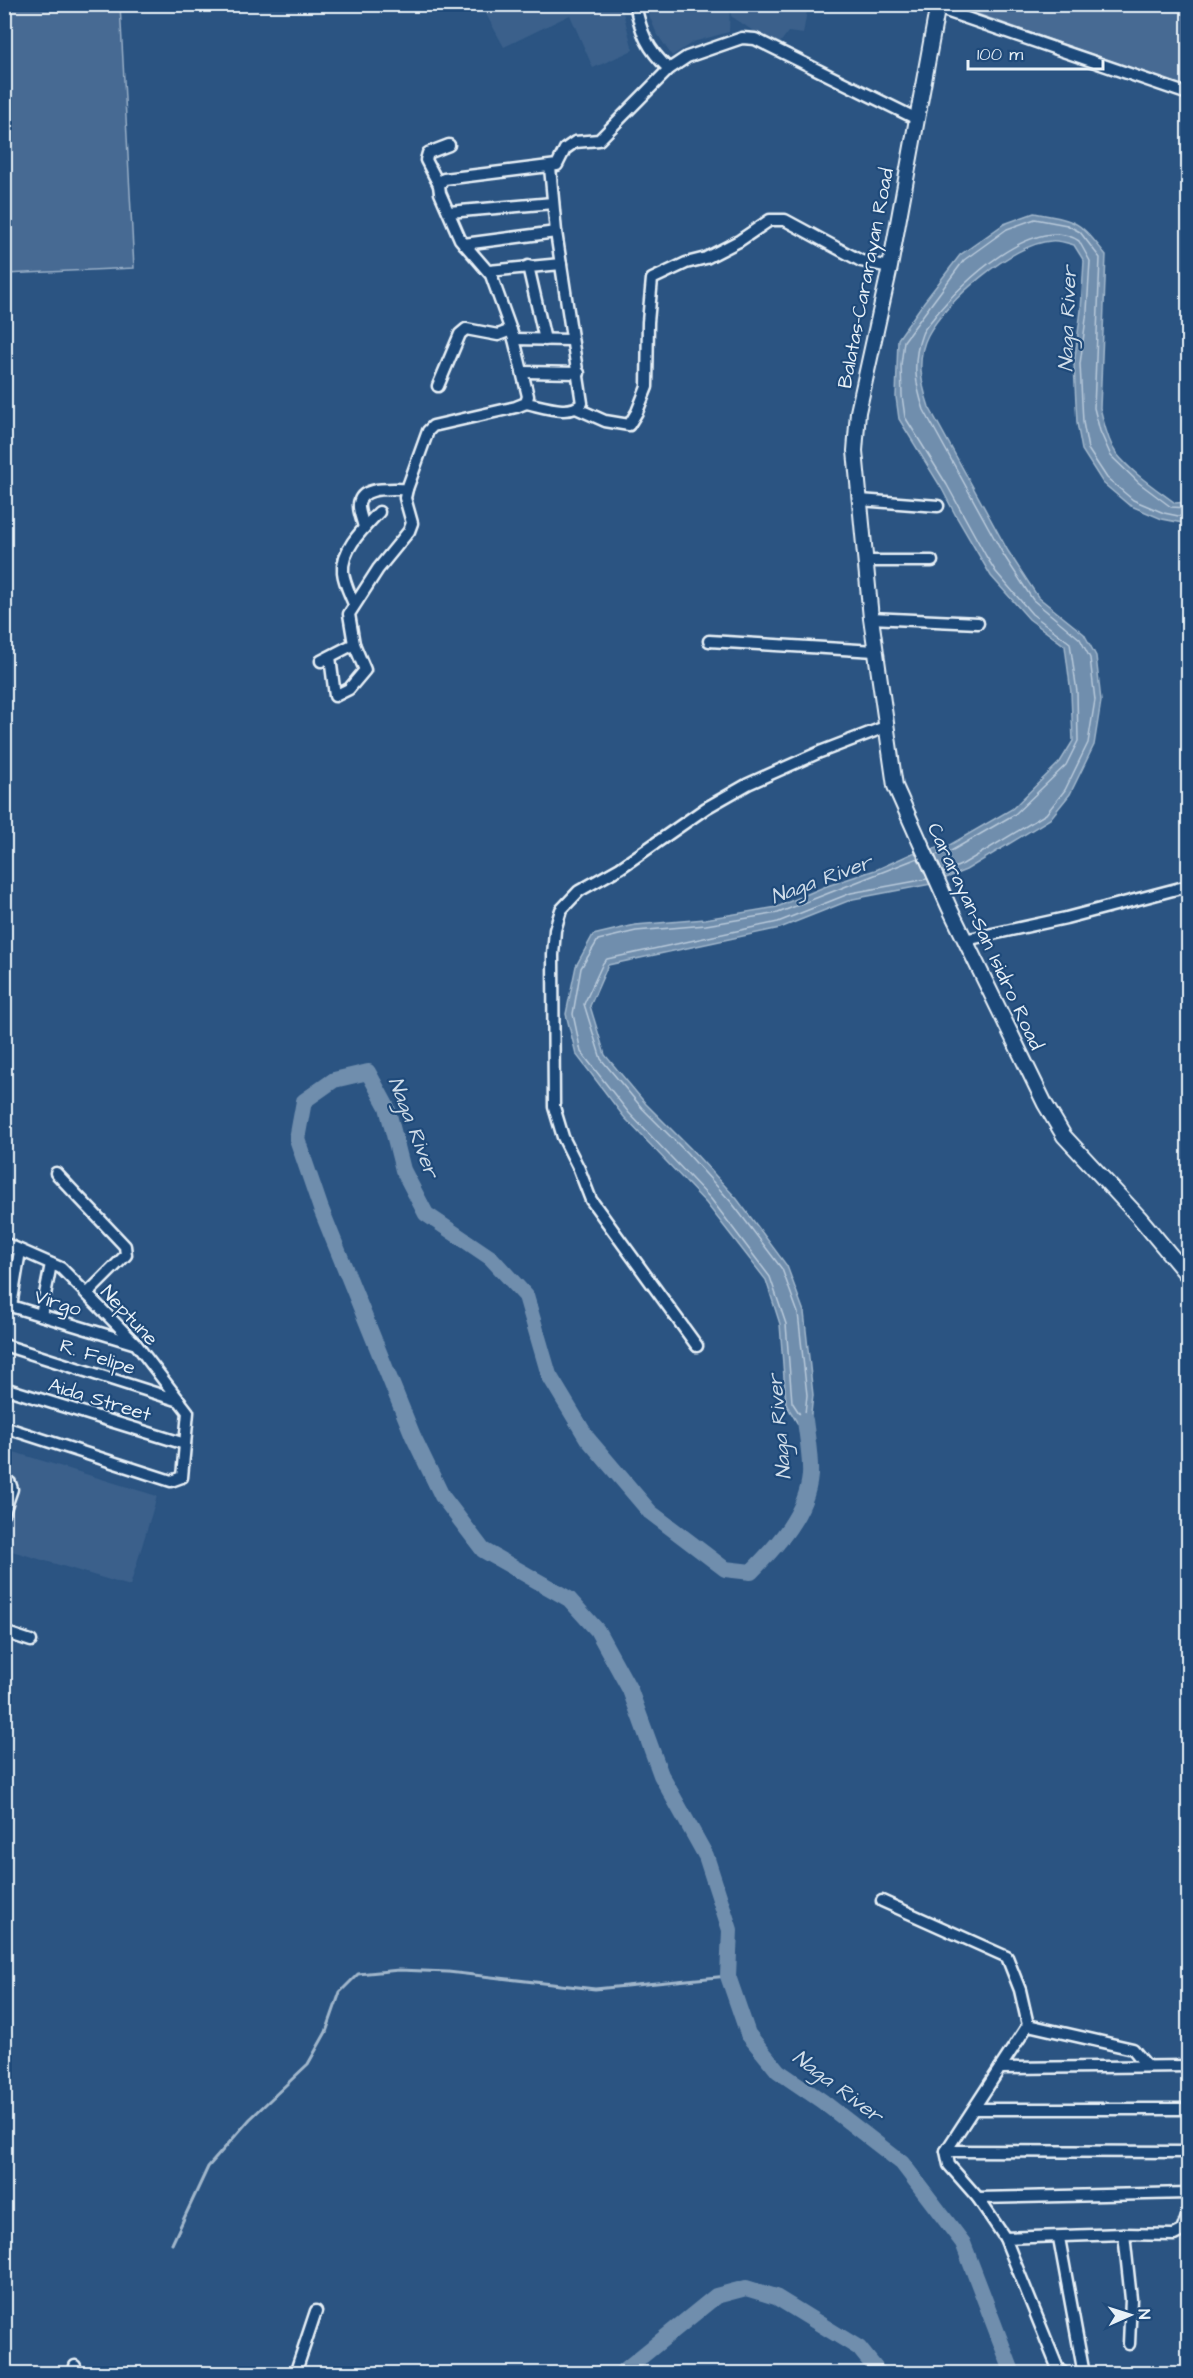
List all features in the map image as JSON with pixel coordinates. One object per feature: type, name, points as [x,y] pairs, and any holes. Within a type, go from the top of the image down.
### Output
[{"type":"main road","name":"Balatas-Cararayan Road","points":[[866,561],[855,450],[858,412],[890,267],[915,118],[937,6]]},
{"type":"main road","name":"Cararayan-San Isidro Road","points":[[866,561],[875,651],[895,786],[912,825],[949,907],[1045,1104],[1064,1136],[1139,1217],[1188,1276]]},
{"type":"street","points":[[635,4],[638,19],[653,54],[669,69]]},
{"type":"street","points":[[937,6],[1188,94]]},
{"type":"street","points":[[439,185],[444,179],[464,175],[557,165],[565,150],[575,142],[599,140],[669,69],[687,57],[742,38],[749,38],[915,118]]},
{"type":"street","points":[[449,145],[428,153],[426,160],[464,244],[489,272],[523,372],[528,396],[526,403]]},
{"type":"street","points":[[550,167],[556,232],[579,373],[582,403],[578,409]]},
{"type":"street","points":[[449,212],[553,203]]},
{"type":"street","points":[[354,644],[325,659],[335,696],[350,689],[365,670],[354,644],[349,614],[378,569],[409,531],[412,523],[405,498],[407,489],[428,431],[433,426],[516,408],[526,403],[569,410],[578,409],[605,421],[629,425],[647,387],[648,322],[652,279],[686,263],[705,258],[739,241],[770,220],[785,220],[861,261],[890,267]]},
{"type":"street","points":[[464,244],[556,232]]},
{"type":"street","points":[[489,272],[561,264]]},
{"type":"street","points":[[528,266],[545,340]]},
{"type":"street","points":[[438,386],[460,334],[466,329],[545,340],[572,340]]},
{"type":"street","points":[[523,372],[579,373]]},
{"type":"street","points":[[364,528],[358,505],[362,496],[370,490],[407,489]]},
{"type":"street","points":[[860,500],[938,506]]},
{"type":"street","points":[[354,604],[343,574],[343,563],[347,552],[379,512]]},
{"type":"street","points":[[866,561],[932,561]]},
{"type":"street","points":[[871,618],[978,623]]},
{"type":"street","points":[[709,641],[875,651]]},
{"type":"street","points":[[697,1346],[591,1200],[557,1122],[554,1107],[552,986],[555,930],[561,910],[579,891],[651,848],[706,808],[748,783],[885,728]]},
{"type":"street","points":[[965,940],[1066,918],[1188,886]]},
{"type":"street","points":[[56,1173],[125,1246],[126,1255],[87,1294]]},
{"type":"street","name":"Neptune","points":[[4,1243],[61,1268],[136,1344],[180,1401],[188,1412],[182,1477],[171,1481],[4,1427]]},
{"type":"street","points":[[8,1305],[20,1251]]},
{"type":"street","points":[[41,1315],[51,1264]]},
{"type":"street","name":"Virgo","points":[[8,1305],[136,1344]]},
{"type":"street","name":"R. Felipe","points":[[4,1345],[180,1401]]},
{"type":"street","name":"Aida Street","points":[[4,1388],[185,1444]]},
{"type":"street","points":[[4,1482],[10,1483],[12,1489],[4,1512]]},
{"type":"street","points":[[4,1632],[31,1641]]},
{"type":"street","points":[[882,1901],[1007,1957],[1020,1990],[1028,2025],[945,2151],[949,2166],[978,2198],[1005,2238],[1058,2369],[1065,2373]]},
{"type":"street","points":[[1028,2025],[1133,2049],[1147,2066]]},
{"type":"street","points":[[1000,2067],[1188,2066]]},
{"type":"street","points":[[974,2109],[1188,2109]]},
{"type":"street","points":[[945,2151],[1188,2152]]},
{"type":"street","points":[[978,2198],[1188,2193]]},
{"type":"street","points":[[1005,2238],[1179,2234],[1188,2214]]},
{"type":"street","points":[[1124,2234],[1131,2299],[1129,2344]]},
{"type":"street","points":[[1059,2238],[1083,2369],[1080,2373]]},
{"type":"street","points":[[295,2373],[316,2311]]},
{"type":"shaded area","points":[[5,4],[120,5],[134,268],[5,274]]},
{"type":"shaded area","points":[[961,4],[1188,5],[1188,88],[960,8]]},
{"type":"shaded area","points":[[481,5],[621,5],[633,50],[593,68],[570,15],[504,47]]},
{"type":"shaded area","points":[[645,5],[730,5],[729,32],[693,42],[672,56],[656,32]]},
{"type":"shaded area","points":[[731,5],[808,5],[803,34],[788,32],[777,47],[731,16]]},
{"type":"shaded area","points":[[4,1449],[157,1496],[130,1586],[5,1549]]},
{"type":"water","points":[[1034,213],[1060,218],[1083,228],[1106,255],[1100,408],[1108,437],[1116,453],[1144,480],[1175,503],[1188,502],[1188,524],[1162,519],[1129,505],[1103,483],[1082,450],[1077,423],[1074,364],[1084,261],[1074,245],[1060,241],[1036,244],[1000,263],[964,291],[928,335],[922,353],[921,371],[929,407],[1008,551],[1038,597],[1084,634],[1096,656],[1101,701],[1094,745],[1070,794],[1050,819],[966,870],[931,884],[853,899],[780,928],[608,965],[590,1006],[605,1055],[646,1104],[737,1199],[787,1266],[804,1312],[813,1395],[808,1441],[786,1404],[780,1324],[766,1280],[706,1203],[624,1117],[576,1054],[566,1014],[576,966],[593,935],[635,925],[705,919],[777,907],[824,887],[878,869],[913,853],[948,846],[1012,809],[1060,762],[1073,741],[1071,693],[1065,646],[1029,619],[991,576],[899,419],[896,397],[898,339],[924,302],[960,255],[1004,224]]},
{"type":"waterway","name":"Naga River","points":[[805,1420],[810,1475],[808,1489],[797,1516],[771,1551],[751,1572],[725,1569],[650,1512],[587,1438],[549,1375],[526,1296],[491,1258],[426,1214],[403,1170],[387,1107],[368,1072],[334,1080],[304,1101],[297,1139],[321,1209],[413,1436],[442,1496],[483,1550],[569,1599],[597,1630],[630,1690],[661,1775],[706,1856],[730,1930],[728,1976],[748,2034],[778,2071],[822,2101],[902,2163],[963,2243],[1013,2374]]},
{"type":"waterway","points":[[172,2244],[208,2167],[250,2119],[308,2064],[326,2032],[340,1992],[358,1974],[399,1970],[448,1972],[595,1989],[728,1976]]},
{"type":"waterway","name":"Naga River","points":[[620,2374],[716,2296],[746,2288],[776,2297],[859,2348],[880,2374]]}]
